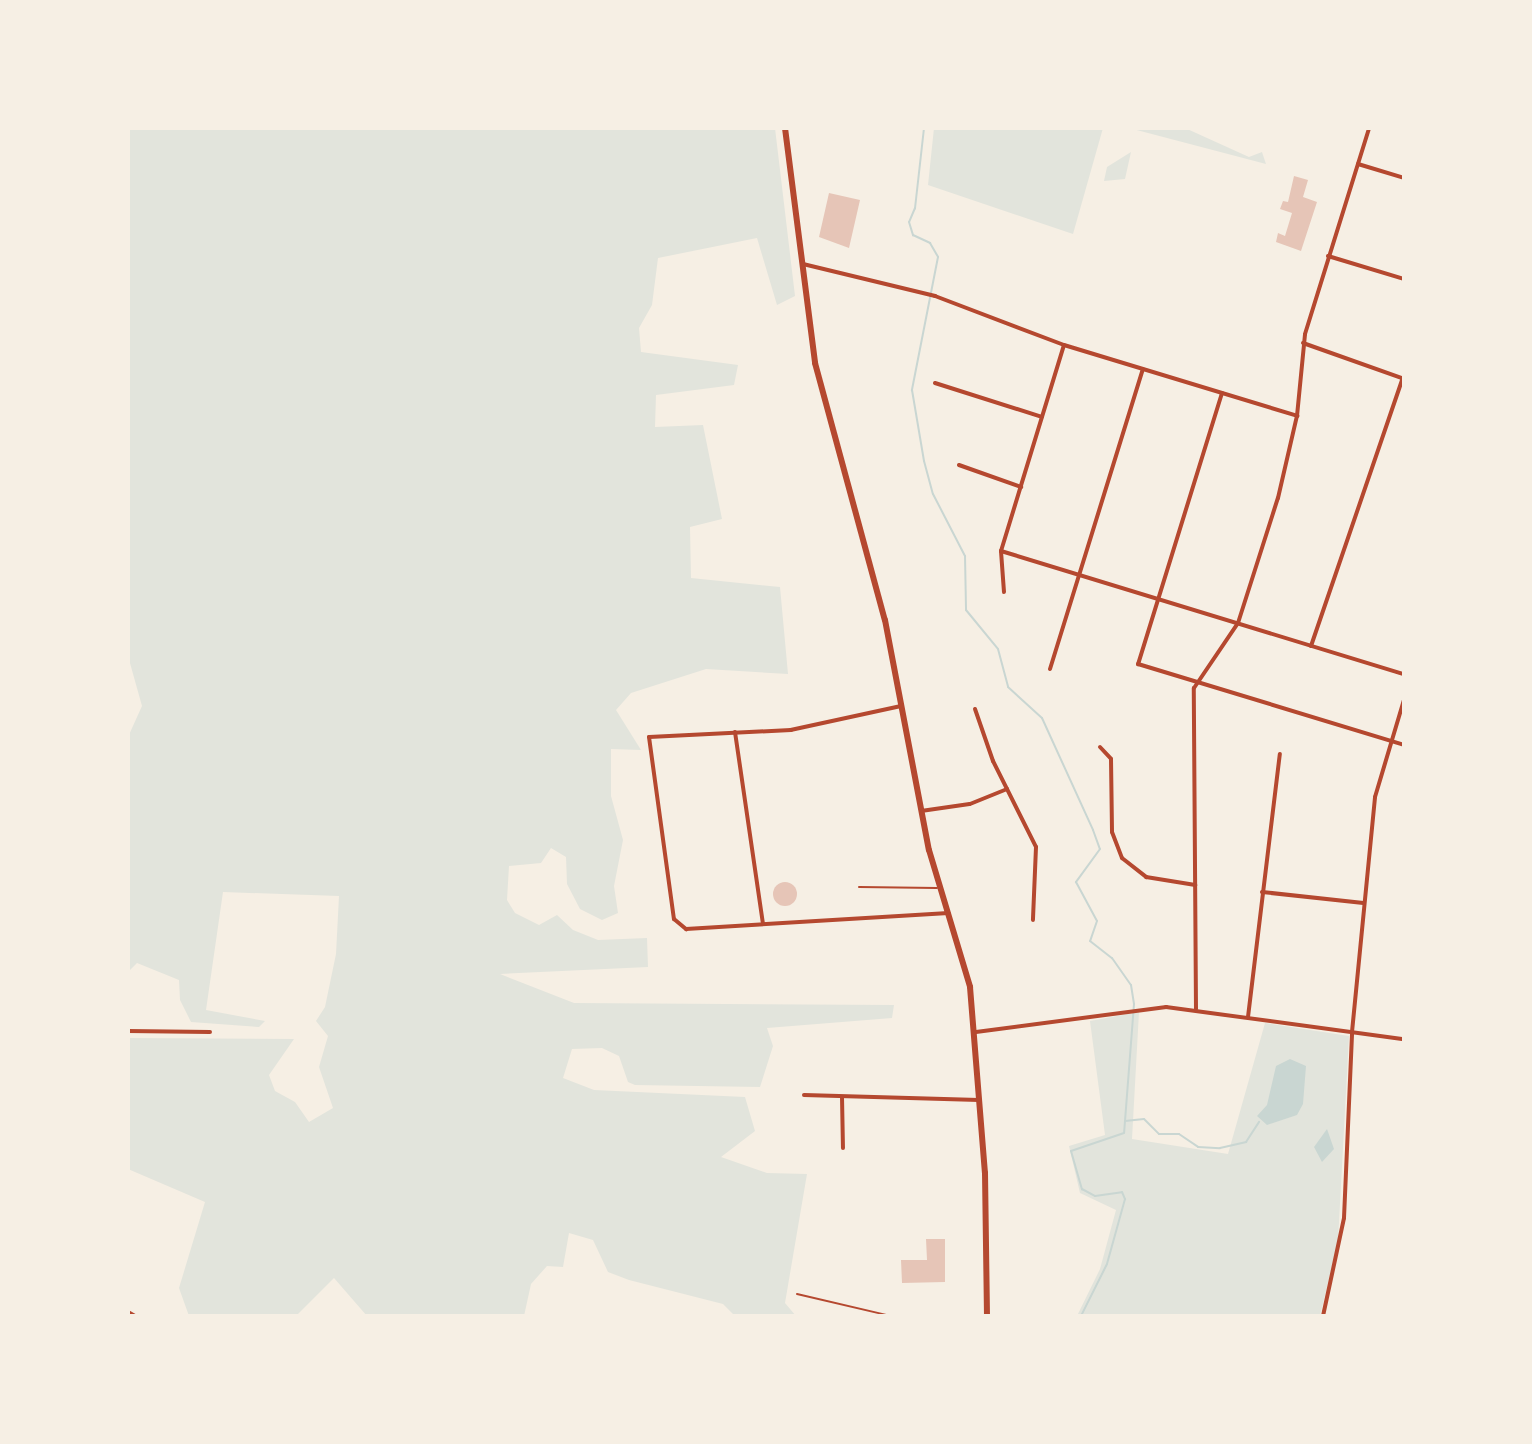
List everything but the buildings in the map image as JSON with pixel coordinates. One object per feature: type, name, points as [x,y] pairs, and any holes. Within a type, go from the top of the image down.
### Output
[{"type":"main road","points":[[785,128],[815,363],[869,552],[903,706],[921,811],[940,888],[968,975],[981,1100],[987,1316]]},
{"type":"street","points":[[1196,1009],[1196,682],[1238,623],[1278,498],[1297,416],[1303,343],[1369,128]]},
{"type":"street","points":[[1358,164],[1404,178]]},
{"type":"street","points":[[1328,256],[1404,279]]},
{"type":"street","points":[[801,264],[935,296],[1064,345],[1297,416]]},
{"type":"street","points":[[1303,343],[1403,378],[1311,646]]},
{"type":"street","points":[[1004,592],[1001,551],[1064,345]]},
{"type":"street","points":[[1050,669],[1143,369]]},
{"type":"street","points":[[935,383],[1042,417]]},
{"type":"street","points":[[1222,393],[1138,664],[1404,745]]},
{"type":"street","points":[[959,465],[1021,487]]},
{"type":"street","points":[[1001,551],[1404,674]]},
{"type":"street","points":[[1323,1316],[1344,1218],[1352,1032],[1376,792],[1404,700]]},
{"type":"street","points":[[903,706],[803,728],[649,737],[674,919],[679,926],[949,913]]},
{"type":"street","points":[[975,709],[1007,789],[1038,852],[1033,920]]},
{"type":"street","points":[[735,732],[763,924]]},
{"type":"street","points":[[1100,747],[1111,759],[1112,832],[1122,858],[1146,877],[1195,885]]},
{"type":"street","points":[[1248,1017],[1280,754]]},
{"type":"street","points":[[921,811],[970,804],[1007,789]]},
{"type":"street","points":[[1262,892],[1364,903]]},
{"type":"street","points":[[976,1032],[1139,1009],[1196,1009],[1404,1039]]},
{"type":"street","points":[[128,1031],[210,1032]]},
{"type":"street","points":[[804,1095],[981,1100]]},
{"type":"street","points":[[842,1097],[843,1148]]},
{"type":"street","points":[[128,1312],[135,1316]]},
{"type":"lane","points":[[859,887],[940,888]]},
{"type":"lane","points":[[797,1294],[891,1316]]},
{"type":"shaded area","points":[[128,128],[775,128],[795,296],[777,305],[757,238],[658,258],[652,305],[639,328],[641,352],[738,365],[734,385],[656,395],[655,427],[703,425],[722,519],[690,527],[691,578],[780,587],[788,674],[706,669],[631,693],[616,710],[641,750],[611,749],[611,796],[623,840],[614,886],[618,913],[602,920],[580,909],[567,884],[566,857],[551,848],[541,863],[509,866],[507,900],[515,913],[539,925],[557,915],[573,930],[598,940],[647,938],[648,967],[500,974],[574,1003],[894,1005],[892,1018],[767,1028],[773,1046],[760,1087],[635,1085],[628,1082],[619,1056],[602,1048],[572,1049],[563,1078],[594,1090],[745,1097],[755,1131],[721,1157],[767,1173],[807,1174],[785,1303],[796,1316],[735,1316],[723,1304],[629,1280],[608,1272],[593,1240],[569,1233],[563,1267],[547,1266],[531,1284],[524,1316],[367,1316],[334,1278],[296,1316],[189,1316],[179,1288],[205,1202],[128,1169],[128,1038],[294,1039],[269,1075],[275,1091],[295,1102],[309,1122],[333,1108],[319,1067],[328,1036],[316,1021],[325,1007],[336,954],[339,896],[223,892],[206,1010],[265,1021],[259,1027],[191,1022],[180,1000],[179,980],[137,963],[128,972],[128,737],[142,706],[128,656]]},
{"type":"shaded area","points":[[934,128],[1103,128],[1073,234],[928,185]]},
{"type":"shaded area","points":[[1129,128],[1185,128],[1249,157],[1262,152],[1266,164]]},
{"type":"shaded area","points":[[1131,152],[1125,179],[1104,181],[1107,167]]},
{"type":"shaded area","points":[[1139,1012],[1132,1139],[1228,1154],[1265,1023],[1349,1036],[1338,1241],[1320,1316],[1077,1316],[1100,1269],[1116,1210],[1080,1193],[1069,1146],[1105,1135],[1090,1021]]},
{"type":"shaded area","points":[[1290,1059],[1306,1066],[1303,1104],[1297,1115],[1267,1125],[1257,1116],[1267,1105],[1276,1066]]},
{"type":"shaded area","points":[[1327,1129],[1334,1149],[1322,1162],[1314,1147]]},
{"type":"waterway","points":[[924,128],[915,208],[909,222],[913,235],[930,243],[938,257],[912,390],[924,461],[933,494],[965,556],[966,610],[998,649],[1008,687],[1042,718],[1093,830],[1100,849],[1076,882],[1097,921],[1090,941],[1112,958],[1131,985],[1134,1004],[1124,1133],[1071,1151],[1082,1189],[1095,1196],[1122,1192],[1125,1199],[1107,1264],[1081,1316]]},
{"type":"waterway","points":[[1125,1121],[1144,1119],[1159,1134],[1179,1134],[1198,1147],[1220,1148],[1246,1142],[1259,1122]]}]
